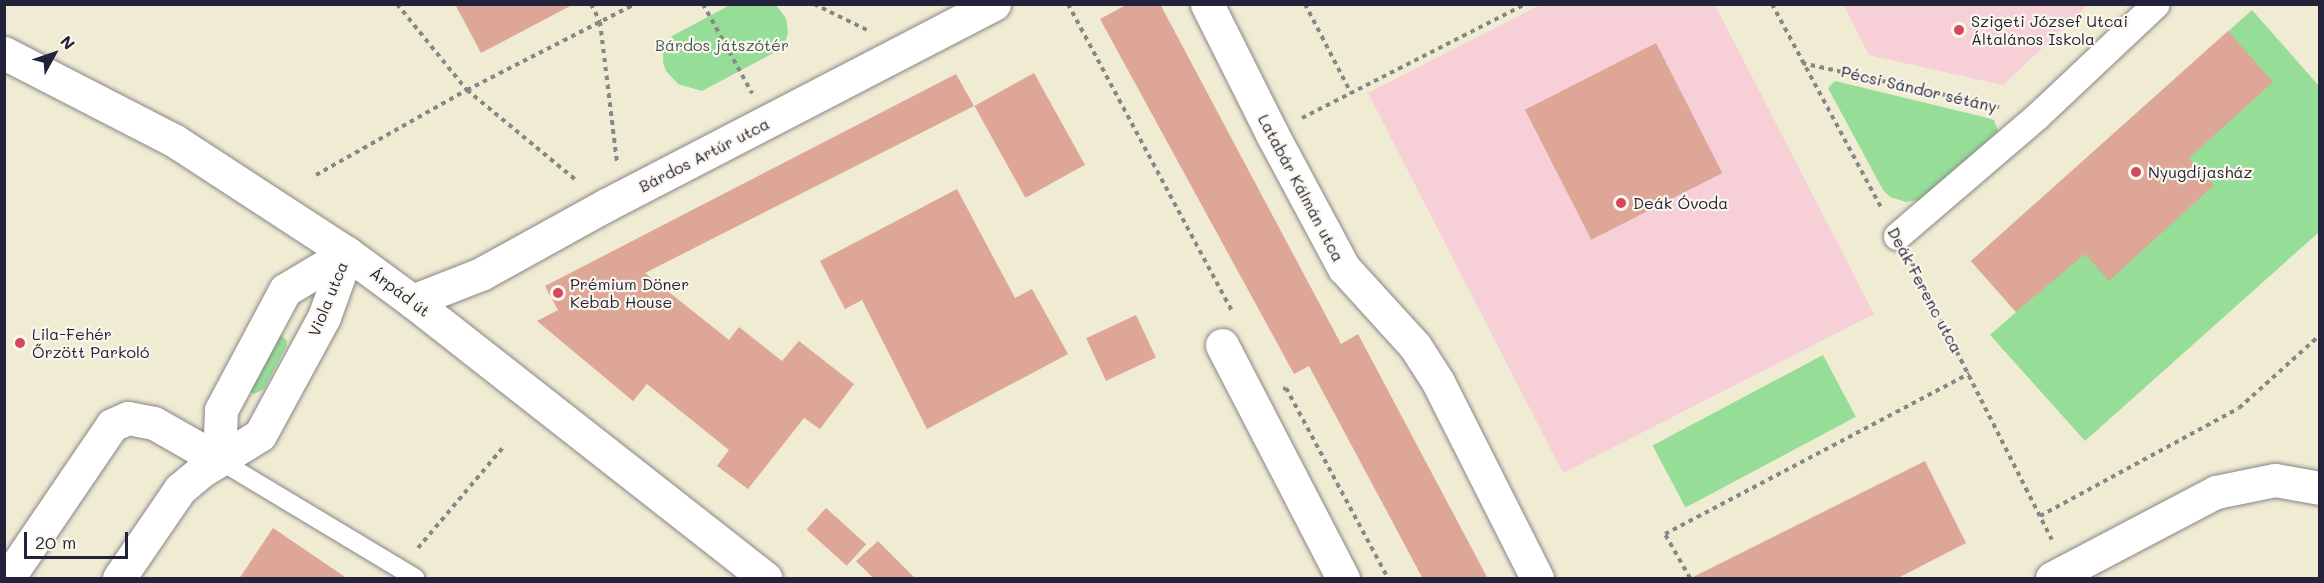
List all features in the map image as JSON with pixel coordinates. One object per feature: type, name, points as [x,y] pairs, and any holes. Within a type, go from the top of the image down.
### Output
[{"type":"street","name":"Bárdos Artúr utca","points":[[412,301],[481,274],[614,201],[994,4]]},
{"type":"street","name":"Latabár Kálmán utca","points":[[1207,4],[1272,134],[1344,268],[1414,346],[1438,382],[1537,579]]},
{"type":"street","points":[[1897,236],[2037,116],[2156,4]]},
{"type":"street","name":"Árpád út","points":[[4,52],[175,141],[347,253],[412,301],[765,579]]},
{"type":"street","name":"Viola utca","points":[[211,455],[220,410],[285,290],[347,253]]},
{"type":"street","name":"Viola utca","points":[[119,579],[180,489],[211,455],[260,435],[324,317],[347,253]]},
{"type":"street","points":[[1230,333],[1342,578]]},
{"type":"street","points":[[8,579],[112,425],[128,418],[142,419],[154,423],[211,455]]},
{"type":"street","points":[[2063,576],[2216,492],[2275,480],[2319,488]]},
{"type":"lane","points":[[211,455],[408,574]]},
{"type":"path","points":[[396,4],[467,90],[614,201]]},
{"type":"path","points":[[591,4],[600,22],[614,201]]},
{"type":"path","points":[[316,175],[467,90],[635,4]]},
{"type":"path","points":[[703,4],[768,121]]},
{"type":"path","points":[[1068,4],[1230,333]]},
{"type":"path","points":[[1305,4],[1351,93]]},
{"type":"path","points":[[1272,134],[1526,4]]},
{"type":"path","name":"Deák Ferenc utca","points":[[1772,4],[1969,374],[2040,516],[2063,576]]},
{"type":"path","name":"Pécsi Sándor sétány","points":[[1801,62],[2037,116]]},
{"type":"path","points":[[2040,516],[2239,408],[2319,335]]},
{"type":"path","points":[[1690,579],[1665,534],[1969,374]]},
{"type":"path","points":[[1280,391],[1286,388],[1388,579]]},
{"type":"path","points":[[408,574],[504,445]]},
{"type":"shaded area","name":"Deák Óvoda","points":[[1540,5],[1715,5],[1874,314],[1563,473],[1368,93]]},
{"type":"shaded area","name":"Szigeti József Utcai Általános Iskola","points":[[1844,5],[2088,5],[2003,85],[1869,55]]},
{"type":"green space","name":"Bárdos játszótér","points":[[730,5],[776,5],[786,18],[788,33],[785,42],[779,50],[702,91],[678,84],[666,71],[663,62],[663,54],[672,36]]},
{"type":"green space","points":[[2252,10],[2319,86],[2319,232],[2085,441],[1990,335],[2016,312],[1971,261]]},
{"type":"green space","points":[[1835,81],[1988,118],[1994,120],[1998,131],[1920,200],[1906,202],[1890,197],[1883,190],[1828,88]]},
{"type":"green space","points":[[280,334],[287,341],[286,347],[264,389],[254,394],[249,391]]},
{"type":"green space","points":[[1823,355],[1856,417],[1685,507],[1653,446]]},
{"type":"building","points":[[455,4],[574,4],[481,53]]},
{"type":"building","points":[[1128,4],[1160,4],[1341,344],[1358,334],[1488,579],[1423,579],[1309,366],[1294,374],[1100,19]]},
{"type":"building","name":"Nyugdíjasház","points":[[2228,31],[2273,82],[2189,158],[2214,185],[2109,281],[2085,254],[2016,312],[1971,261]]},
{"type":"building","points":[[1656,43],[1722,173],[1591,240],[1525,110]]},
{"type":"building","points":[[1034,73],[1085,165],[1025,198],[975,106]]},
{"type":"building","points":[[956,74],[974,106],[645,273],[729,340],[739,327],[782,361],[799,341],[854,384],[820,429],[804,418],[748,489],[717,466],[729,450],[647,384],[633,401],[537,321],[558,310],[545,286]]},
{"type":"building","points":[[957,189],[1015,298],[1032,289],[1068,354],[927,429],[862,300],[845,309],[820,261]]},
{"type":"building","points":[[1136,315],[1156,358],[1106,381],[1086,338]]},
{"type":"building","points":[[1925,461],[1966,543],[1896,579],[1689,579]]},
{"type":"building","points":[[826,508],[866,544],[847,566],[807,530]]},
{"type":"building","points":[[273,528],[348,579],[239,579]]},
{"type":"building","points":[[878,541],[916,579],[874,579],[856,561]]},
{"type":"place","name":"Szigeti József Utcai Általános Iskola","points":[[1959,30]]},
{"type":"place","name":"Nyugdíjasház","points":[[2136,172]]},
{"type":"place","name":"Deák Óvoda","points":[[1621,203]]},
{"type":"place","name":"Prémium Döner Kebab House","points":[[558,293]]},
{"type":"place","name":"Lila-Fehér Őrzött Parkoló","points":[[20,343]]}]
